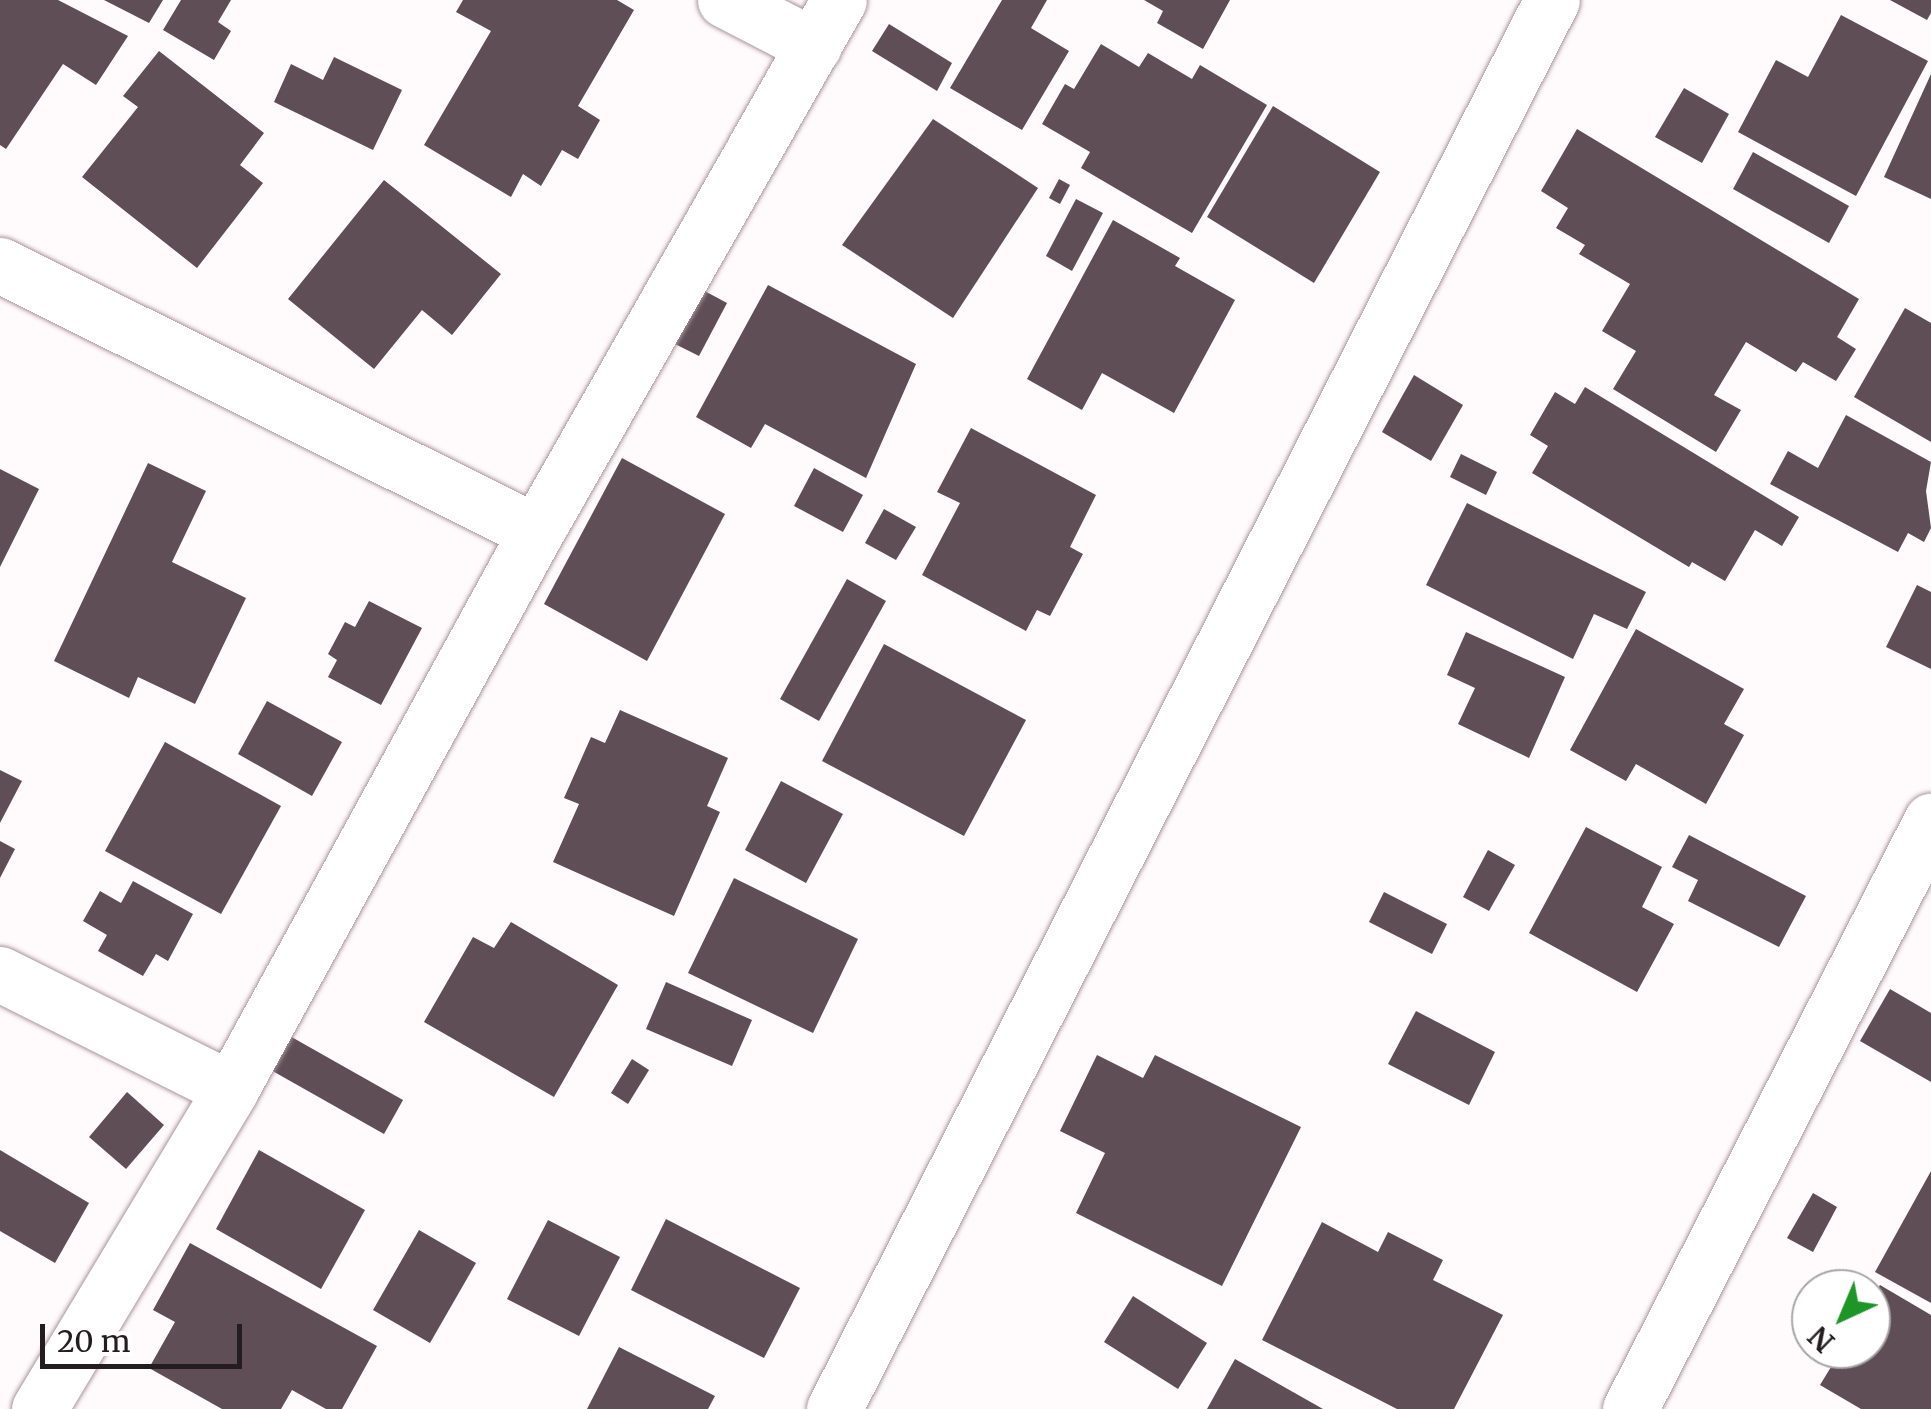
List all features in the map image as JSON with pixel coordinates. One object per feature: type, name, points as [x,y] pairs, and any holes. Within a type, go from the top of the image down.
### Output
[{"type":"street","points":[[39,1409],[231,1088],[536,532],[827,23],[726,0]]},
{"type":"street","points":[[834,1409],[1552,0]]},
{"type":"street","points":[[0,266],[536,532]]},
{"type":"street","points":[[1630,1409],[1931,821]]},
{"type":"street","points":[[0,974],[231,1088]]},
{"type":"building","points":[[0,0],[58,0],[128,36],[96,85],[63,64],[6,149],[0,145]]},
{"type":"building","points":[[104,0],[163,0],[149,23]]},
{"type":"building","points":[[181,0],[231,0],[218,22],[231,31],[214,60],[163,30]]},
{"type":"building","points":[[463,0],[617,0],[634,10],[578,106],[600,120],[578,159],[562,150],[541,186],[523,174],[511,197],[424,145],[491,31],[456,12]]},
{"type":"building","points":[[1002,0],[1047,0],[1031,28],[1069,51],[1022,130],[950,88]]},
{"type":"building","points":[[1144,0],[1230,0],[1203,49],[1157,23],[1163,11]]},
{"type":"building","points":[[1890,0],[1931,0],[1931,13],[1927,20]]},
{"type":"building","points":[[1841,15],[1928,61],[1856,196],[1738,132],[1776,60],[1808,77]]},
{"type":"building","points":[[889,24],[952,63],[937,91],[872,51]]},
{"type":"building","points":[[1101,44],[1139,67],[1148,53],[1192,79],[1200,65],[1267,105],[1192,233],[1081,168],[1090,152],[1042,124],[1065,84],[1074,89]]},
{"type":"building","points":[[159,51],[264,133],[240,165],[263,183],[197,268],[82,177],[138,107],[123,96]]},
{"type":"building","points":[[334,57],[402,90],[373,150],[274,102],[291,64],[323,80]]},
{"type":"building","points":[[1931,74],[1931,199],[1884,177]]},
{"type":"building","points":[[1684,88],[1729,114],[1702,163],[1655,137]]},
{"type":"building","points":[[1273,106],[1380,172],[1314,283],[1207,217]]},
{"type":"building","points":[[933,119],[1038,188],[953,318],[842,245]]},
{"type":"building","points":[[1577,129],[1859,299],[1837,337],[1856,349],[1836,381],[1803,362],[1796,372],[1746,342],[1714,395],[1741,410],[1716,452],[1613,389],[1636,351],[1602,331],[1630,284],[1579,254],[1585,245],[1556,228],[1568,208],[1541,191]]},
{"type":"building","points":[[1753,152],[1849,206],[1829,243],[1733,189]]},
{"type":"building","points":[[1059,179],[1070,185],[1060,204],[1049,198]]},
{"type":"building","points":[[384,180],[501,274],[452,335],[422,310],[374,369],[288,299]]},
{"type":"building","points":[[1076,199],[1103,213],[1072,271],[1046,256]]},
{"type":"building","points":[[1113,220],[1180,258],[1175,266],[1235,300],[1174,413],[1102,373],[1082,410],[1027,379]]},
{"type":"building","points":[[768,285],[916,364],[866,478],[765,424],[751,448],[696,417]]},
{"type":"building","points":[[699,288],[727,303],[699,356],[671,342]]},
{"type":"building","points":[[1905,308],[1931,323],[1931,442],[1854,397]]},
{"type":"building","points":[[1414,375],[1463,405],[1431,461],[1382,432]]},
{"type":"building","points":[[1585,387],[1799,517],[1782,546],[1755,530],[1725,581],[1692,562],[1689,567],[1532,473],[1548,446],[1530,435],[1555,392],[1575,404]]},
{"type":"building","points":[[1846,415],[1931,462],[1926,491],[1931,528],[1924,542],[1908,533],[1898,552],[1770,484],[1788,451],[1818,468]]},
{"type":"building","points":[[971,428],[1096,495],[1070,547],[1083,554],[1050,616],[1037,610],[1026,631],[922,575],[960,503],[937,492]]},
{"type":"building","points":[[1461,454],[1497,472],[1486,495],[1450,477]]},
{"type":"building","points":[[622,458],[725,514],[647,661],[544,604]]},
{"type":"building","points":[[148,463],[206,491],[172,562],[246,598],[195,704],[138,677],[129,698],[54,661]]},
{"type":"building","points":[[814,468],[863,495],[843,532],[794,506]]},
{"type":"building","points":[[0,469],[39,489],[0,567]]},
{"type":"building","points":[[1467,503],[1646,592],[1627,629],[1594,614],[1573,659],[1426,585]]},
{"type":"building","points":[[884,509],[916,527],[896,560],[865,543]]},
{"type":"building","points":[[847,579],[886,601],[819,721],[780,699]]},
{"type":"building","points":[[1917,585],[1931,592],[1931,669],[1886,647]]},
{"type":"building","points":[[369,601],[422,628],[381,705],[328,677],[337,660],[328,654],[345,622],[355,627]]},
{"type":"building","points":[[1636,629],[1744,689],[1724,724],[1744,735],[1706,804],[1636,764],[1626,781],[1570,750]]},
{"type":"building","points":[[1466,632],[1565,677],[1529,758],[1458,724],[1475,688],[1447,675]]},
{"type":"building","points":[[884,644],[1026,720],[964,836],[822,761]]},
{"type":"building","points":[[267,701],[342,742],[312,796],[238,754]]},
{"type":"building","points":[[620,710],[728,758],[707,806],[720,812],[674,916],[553,862],[579,804],[564,798],[591,737],[605,743]]},
{"type":"building","points":[[165,742],[281,806],[221,914],[105,851]]},
{"type":"building","points":[[0,770],[22,781],[0,823]]},
{"type":"building","points":[[781,781],[843,814],[806,883],[745,850]]},
{"type":"building","points":[[1586,827],[1662,867],[1642,907],[1674,924],[1637,992],[1529,933]]},
{"type":"building","points":[[1689,835],[1806,896],[1779,947],[1688,901],[1698,880],[1672,867]]},
{"type":"building","points":[[0,841],[15,849],[0,878]]},
{"type":"building","points":[[1488,850],[1515,865],[1489,911],[1463,897]]},
{"type":"building","points":[[734,878],[858,939],[813,1033],[688,973]]},
{"type":"building","points":[[133,881],[193,914],[168,961],[156,954],[143,976],[98,951],[107,935],[83,921],[100,891],[121,903]]},
{"type":"building","points":[[1384,892],[1447,924],[1432,954],[1369,922]]},
{"type":"building","points":[[511,922],[618,985],[554,1097],[424,1022],[473,937],[494,948]]},
{"type":"building","points":[[666,982],[752,1020],[732,1066],[646,1029]]},
{"type":"building","points":[[1890,989],[1931,1013],[1931,1082],[1860,1041]]},
{"type":"building","points":[[1416,1011],[1495,1052],[1469,1105],[1388,1064]]},
{"type":"building","points":[[288,1035],[403,1100],[384,1134],[269,1069]]},
{"type":"building","points":[[1097,1055],[1143,1078],[1155,1055],[1301,1127],[1222,1286],[1076,1213],[1105,1153],[1060,1131]]},
{"type":"building","points":[[632,1059],[649,1070],[628,1104],[611,1093]]},
{"type":"building","points":[[127,1092],[164,1125],[126,1169],[89,1137]]},
{"type":"building","points":[[0,1150],[89,1203],[55,1263],[0,1231]]},
{"type":"building","points":[[259,1150],[365,1210],[321,1289],[216,1229]]},
{"type":"building","points":[[1931,1171],[1931,1303],[1891,1281],[1891,1269],[1877,1269]]},
{"type":"building","points":[[1813,1193],[1837,1207],[1813,1252],[1787,1238]]},
{"type":"building","points":[[666,1219],[800,1288],[764,1358],[631,1290]]},
{"type":"building","points":[[548,1220],[620,1257],[579,1336],[507,1299]]},
{"type":"building","points":[[1322,1222],[1378,1252],[1388,1232],[1443,1260],[1433,1280],[1503,1315],[1454,1409],[1397,1409],[1262,1340]]},
{"type":"building","points":[[419,1230],[476,1263],[430,1343],[373,1310]]},
{"type":"building","points":[[190,1243],[377,1346],[342,1409],[326,1409],[292,1390],[281,1409],[222,1409],[149,1368],[175,1322],[153,1310]]},
{"type":"building","points":[[1891,1291],[1931,1315],[1931,1409],[1861,1409],[1820,1385],[1830,1369],[1891,1369]]},
{"type":"building","points":[[1133,1296],[1207,1343],[1178,1389],[1104,1342]]},
{"type":"building","points":[[619,1347],[715,1396],[708,1409],[587,1409]]},
{"type":"building","points":[[1235,1359],[1323,1409],[1207,1409]]}]
